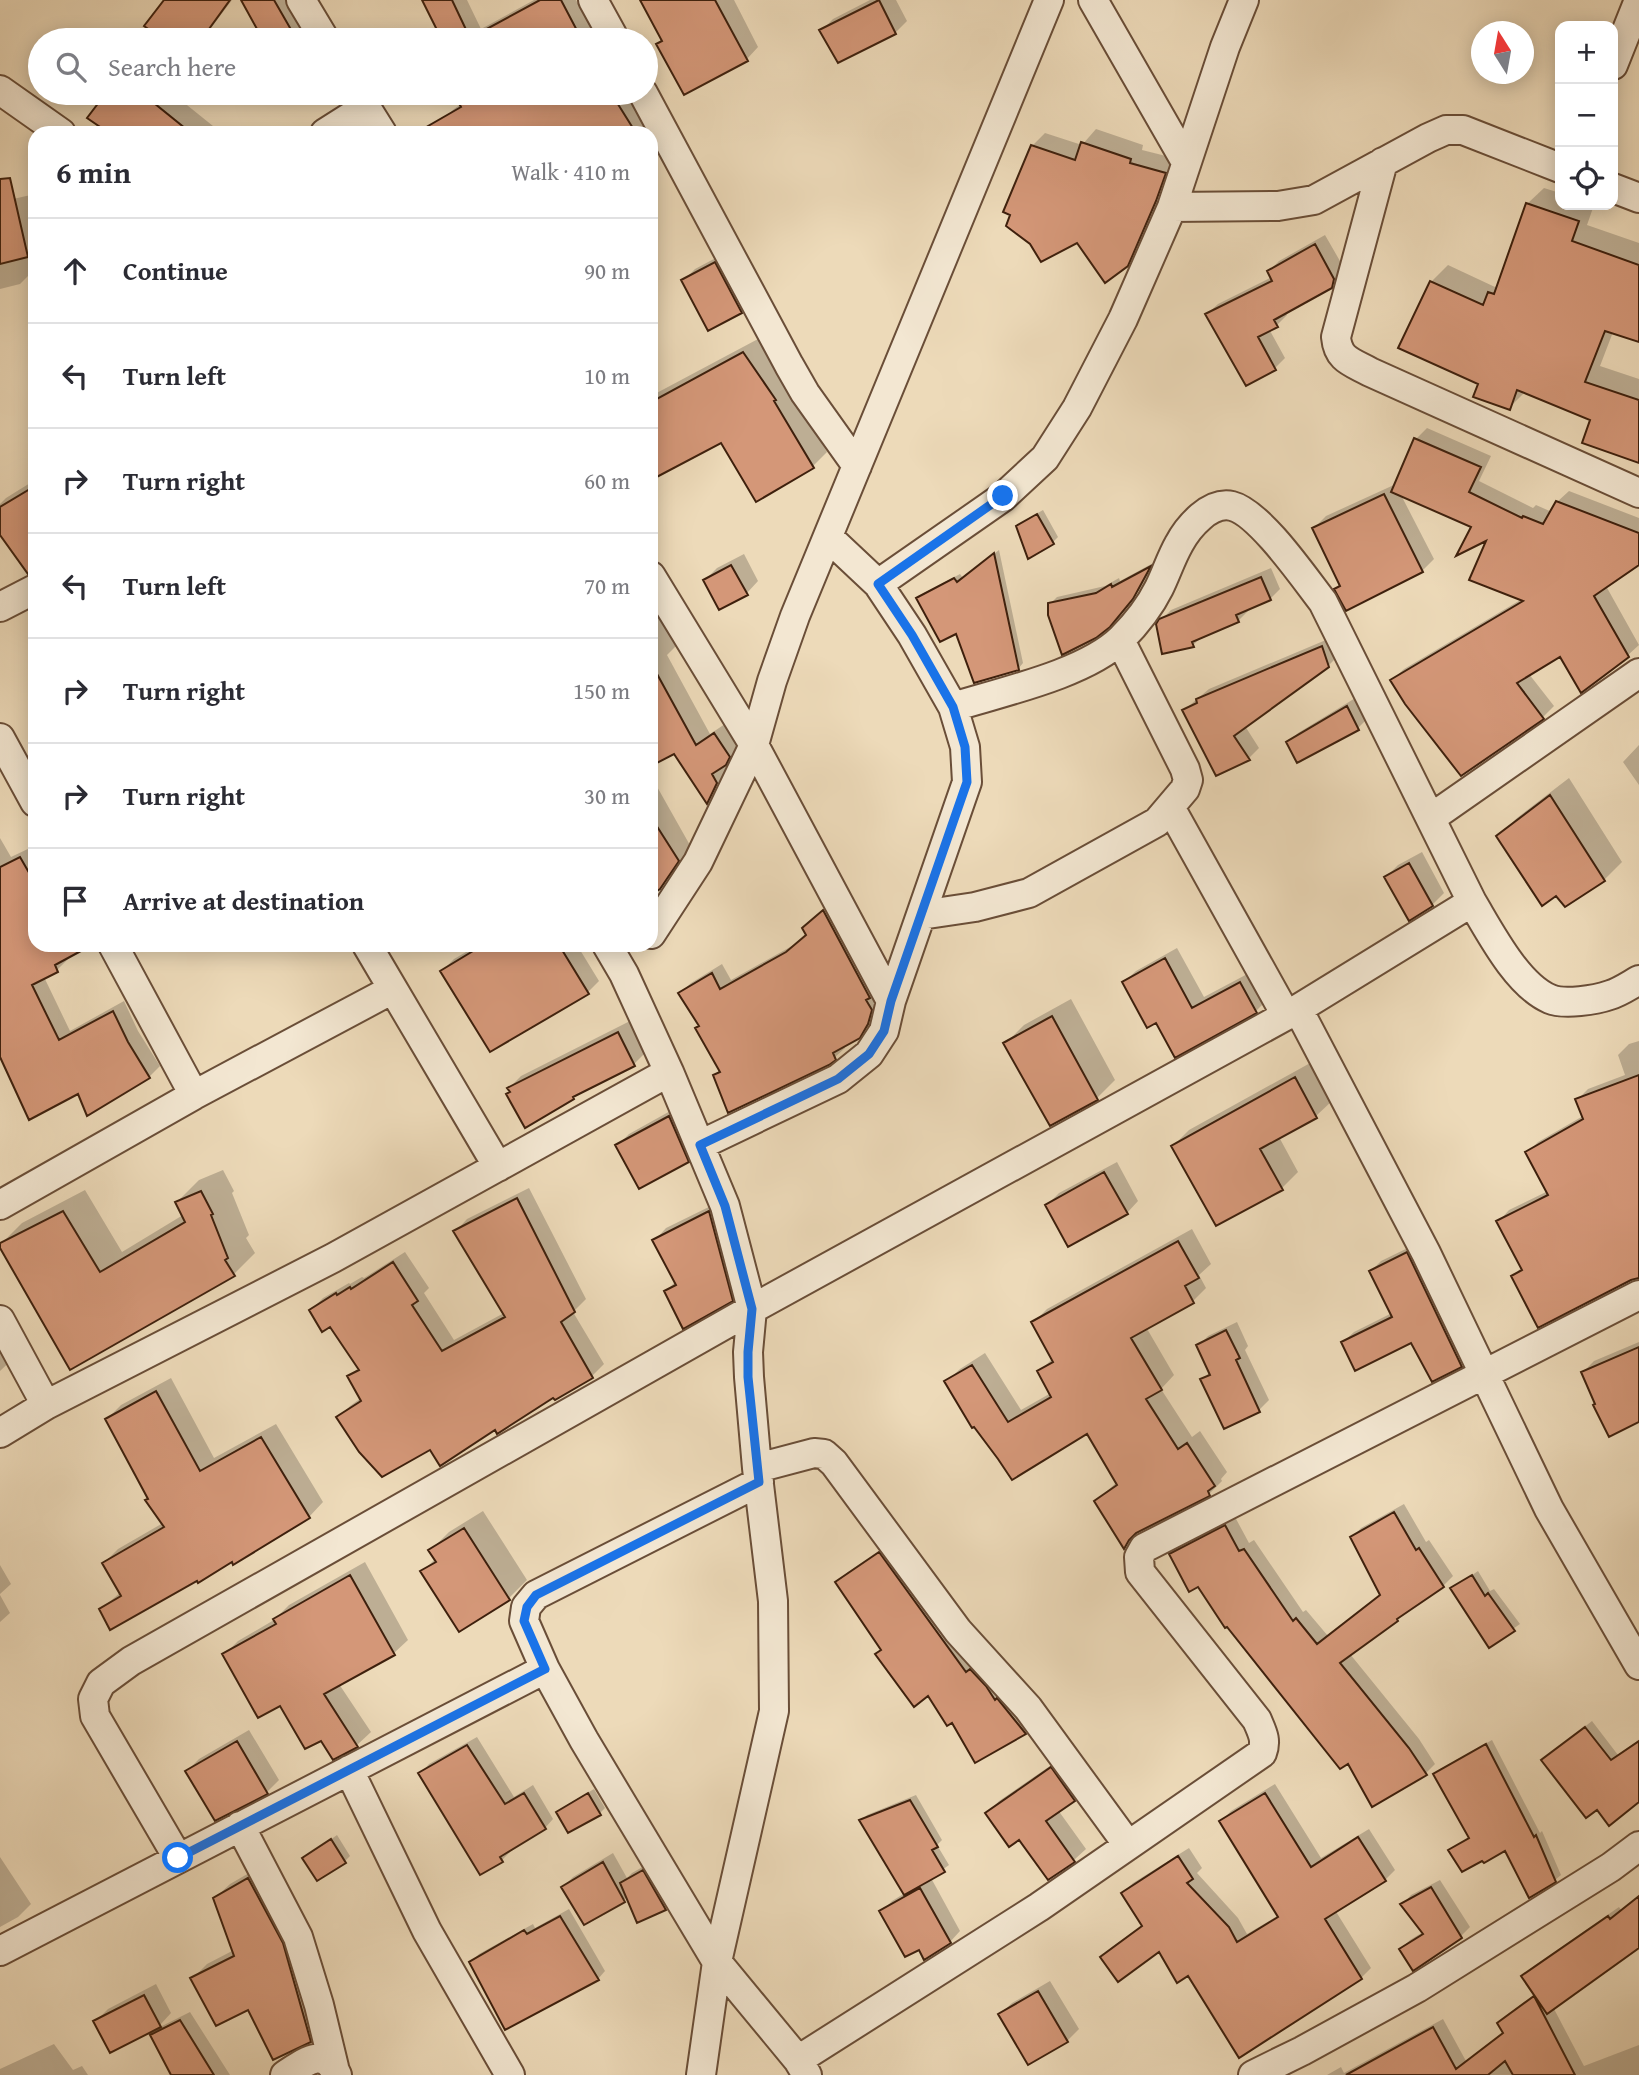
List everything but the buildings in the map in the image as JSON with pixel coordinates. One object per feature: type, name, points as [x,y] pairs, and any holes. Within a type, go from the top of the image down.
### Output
[{"type":"street","points":[[300,0],[318,28]]},
{"type":"street","points":[[593,0],[608,28]]},
{"type":"street","points":[[658,923],[698,863],[754,745],[772,681],[795,616],[1049,0]]},
{"type":"street","points":[[1093,0],[1186,162]]},
{"type":"street","points":[[878,584],[1003,496],[1045,458],[1077,408],[1123,319],[1172,207],[1225,47],[1244,0]]},
{"type":"street","points":[[1618,52],[1639,0]]},
{"type":"street","points":[[0,90],[51,126]]},
{"type":"street","points":[[333,126],[356,105]]},
{"type":"street","points":[[364,105],[378,126]]},
{"type":"street","points":[[649,105],[789,365],[856,466]]},
{"type":"street","points":[[1172,207],[1295,205],[1314,200],[1446,130],[1463,130],[1555,166]]},
{"type":"street","points":[[1383,162],[1335,337],[1343,358],[1639,493]]},
{"type":"street","points":[[1618,190],[1639,198]]},
{"type":"street","points":[[953,707],[1043,680],[1098,657],[1120,640],[1135,623],[1158,590],[1180,542],[1192,524],[1219,506],[1232,506],[1252,517],[1296,566],[1323,603],[1472,902],[1505,957],[1533,989],[1552,1000],[1578,1002],[1610,995],[1639,980]]},
{"type":"street","points":[[700,1145],[838,1079],[869,1054],[884,1031],[891,1001],[967,782],[965,747],[953,707],[912,635],[878,584],[828,537]]},
{"type":"street","points":[[658,587],[754,745],[891,1001]]},
{"type":"street","points":[[0,607],[28,593]]},
{"type":"street","points":[[921,915],[975,907],[1029,893],[1157,822],[1185,789],[1188,780],[1185,769],[1120,640]]},
{"type":"street","points":[[1430,818],[1639,673]]},
{"type":"street","points":[[0,738],[28,789]]},
{"type":"street","points":[[1170,807],[1292,1012],[1426,1253],[1549,1509],[1639,1665]]},
{"type":"street","points":[[178,1858],[95,1716],[93,1699],[100,1683],[131,1661],[752,1309],[1292,1012],[1472,902]]},
{"type":"street","points":[[117,952],[194,1096]]},
{"type":"street","points":[[371,952],[498,1167]]},
{"type":"street","points":[[611,952],[669,1072],[725,1206],[752,1309],[748,1377],[773,1601],[774,1711],[716,1962],[701,2075]]},
{"type":"street","points":[[624,974],[638,952]]},
{"type":"street","points":[[0,1205],[393,989]]},
{"type":"street","points":[[0,1433],[46,1405],[333,1258],[669,1072]]},
{"type":"street","points":[[1128,1844],[1028,1708],[958,1631],[834,1463],[824,1454],[814,1453],[758,1475],[536,1595],[527,1607],[524,1621],[545,1669],[591,1752],[716,1962],[803,2067],[1262,1753],[1264,1736],[1256,1720],[1140,1572],[1139,1557],[1144,1548],[1639,1294]]},
{"type":"street","points":[[0,1320],[46,1405]]},
{"type":"street","points":[[0,1951],[545,1669]]},
{"type":"street","points":[[349,1770],[427,1931],[510,2075]]},
{"type":"street","points":[[240,1826],[298,1937],[319,2005],[335,2071]]},
{"type":"street","points":[[1253,2075],[1417,1988],[1611,1867],[1639,1846]]},
{"type":"street","points":[[285,2075],[309,2060],[319,2058],[326,2060],[335,2071]]},
{"type":"route","points":[[178,1858],[545,1669],[524,1621],[527,1607],[536,1595],[759,1482],[748,1377],[752,1309],[725,1206],[700,1145],[838,1079],[869,1054],[884,1031],[891,1001],[967,782],[965,747],[953,707],[912,635],[878,584],[1003,496]]}]
